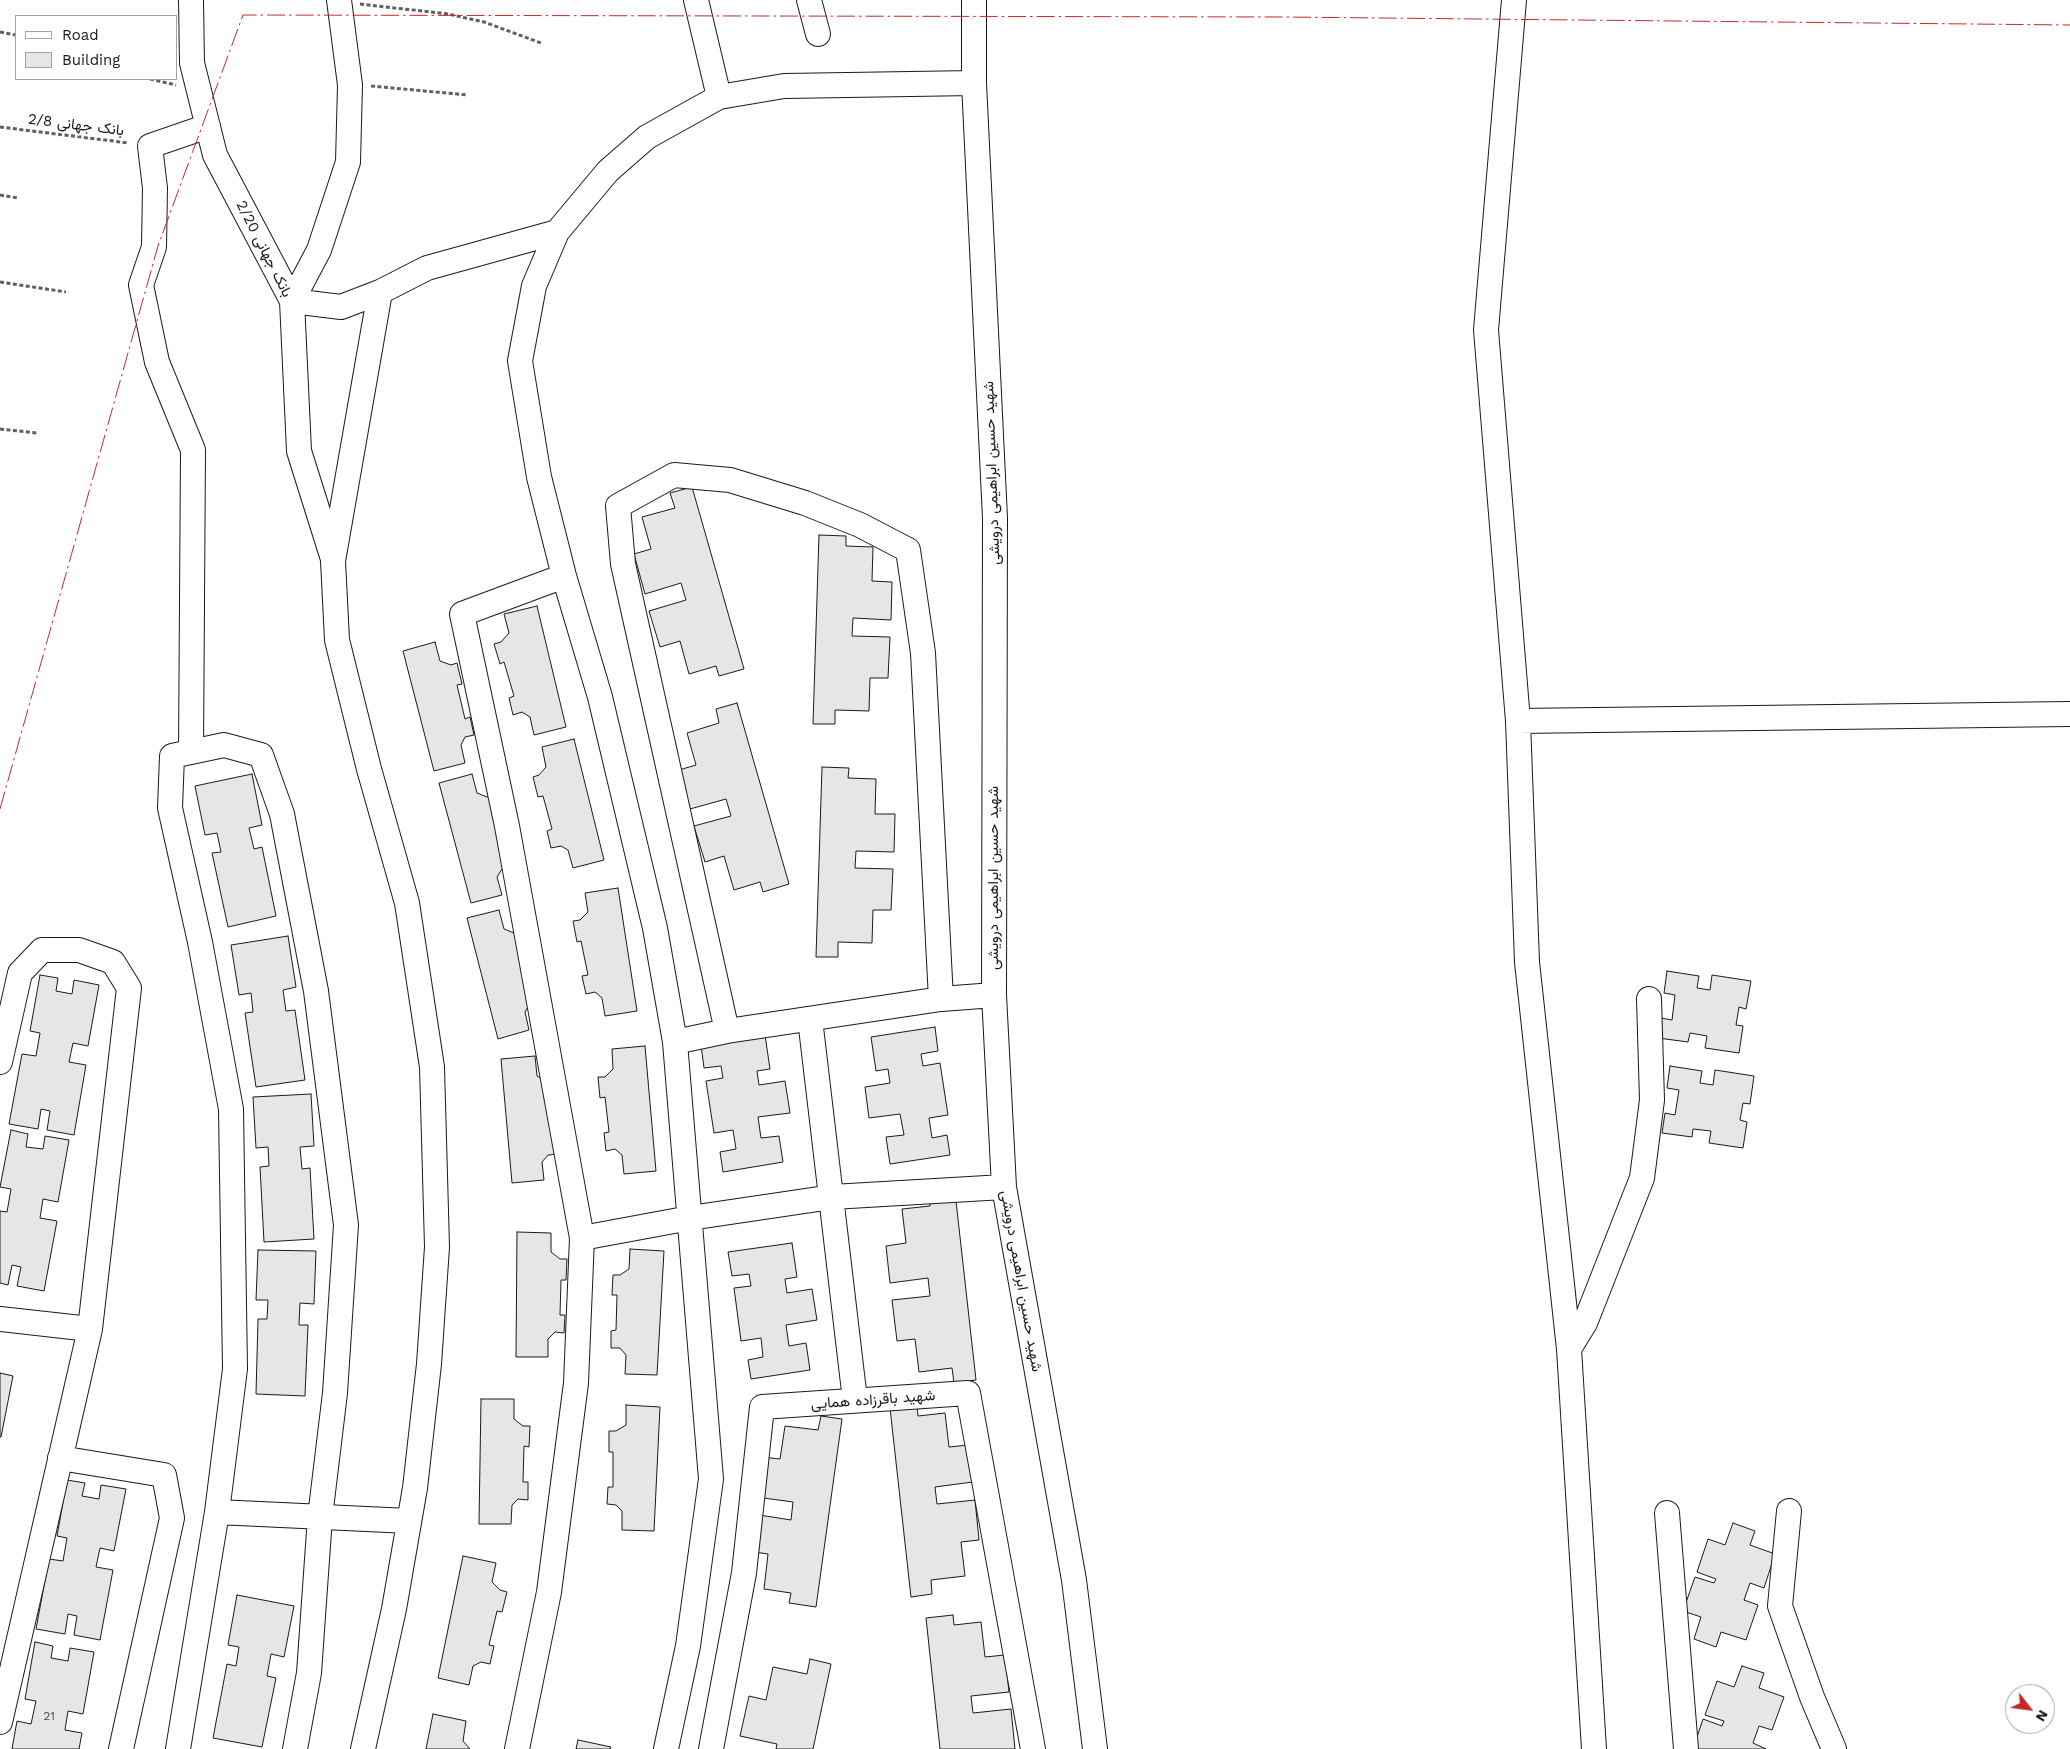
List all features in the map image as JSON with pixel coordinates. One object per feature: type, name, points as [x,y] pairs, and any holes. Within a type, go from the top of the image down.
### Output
[{"type":"street","name":"بانک جهانی 2/20","points":[[191,0],[192,63],[215,155],[292,301],[299,452],[333,561]]},
{"type":"street","points":[[191,39],[205,0]]},
{"type":"street","points":[[696,0],[719,97]]},
{"type":"street","points":[[810,0],[818,34]]},
{"type":"street","name":"شهید حسین ابراهیمی درویشی","points":[[974,0],[974,83],[995,518],[994,996],[1004,1187],[1074,1580],[1094,1749]]},
{"type":"street","points":[[1514,0],[1486,330],[1518,721],[1527,962],[1569,1349],[1594,1749]]},
{"type":"street","points":[[340,1],[350,85],[348,162],[319,250],[292,301],[341,307],[380,292],[427,268],[557,232]]},
{"type":"street","points":[[666,1749],[688,1646],[711,1480],[675,1042],[653,918],[600,697],[564,576],[539,477],[520,361],[534,286],[557,232],[608,171],[647,137],[719,97],[784,86],[974,83]]},
{"type":"street","points":[[191,752],[194,450],[157,362],[141,285],[154,247],[155,188],[150,146],[208,126]]},
{"type":"street","points":[[363,1749],[394,1609],[409,1521],[429,1364],[437,1247],[432,1067],[407,903],[369,769],[336,640],[333,561],[380,292]]},
{"type":"street","points":[[727,1031],[623,564],[618,506],[674,475],[730,480],[805,503],[860,525],[908,550],[923,653],[941,999]]},
{"type":"street","points":[[517,1749],[549,1592],[574,1402],[582,1238],[507,826],[462,614],[564,576]]},
{"type":"street","points":[[1518,721],[2070,714]]},
{"type":"street","points":[[178,1749],[217,1512],[235,1369],[231,1109],[200,942],[170,808],[172,756],[224,745],[261,755],[282,814],[316,991],[346,1225],[335,1393],[320,1517],[309,1673],[295,1749]]},
{"type":"street","points":[[0,1062],[20,973],[42,950],[79,950],[113,962],[129,988],[90,1329],[0,1722]]},
{"type":"street","points":[[675,1042],[727,1031],[941,999],[994,996]]},
{"type":"street","points":[[1569,1349],[1585,1323],[1642,1178],[1652,1100],[1649,999]]},
{"type":"street","points":[[810,1019],[854,1400]]},
{"type":"street","points":[[582,1238],[690,1218],[832,1197],[1004,1187]]},
{"type":"street","points":[[0,1319],[90,1329]]},
{"type":"street","name":"شهید باقرزاده همایی","points":[[711,1749],[744,1573],[762,1407],[968,1393],[1033,1749]]},
{"type":"street","points":[[60,1458],[164,1475],[172,1518],[121,1749]]},
{"type":"street","points":[[1789,1511],[1780,1606],[1826,1745]]},
{"type":"street","points":[[217,1512],[409,1521]]},
{"type":"street","points":[[1667,1513],[1686,1749]]},
{"type":"path","points":[[340,1],[448,14],[484,22],[541,43]]},
{"type":"path","points":[[0,32],[15,35]]},
{"type":"path","points":[[350,85],[468,95]]},
{"type":"path","name":"بانک جهانی 2/8","points":[[0,127],[150,146]]},
{"type":"path","points":[[0,195],[18,198]]},
{"type":"path","points":[[0,282],[66,292]]},
{"type":"path","points":[[0,429],[37,433]]},
{"type":"building","points":[[692,487],[744,669],[719,676],[716,666],[689,674],[680,641],[660,647],[649,611],[686,600],[681,583],[645,594],[634,554],[651,549],[642,517],[675,508],[670,493]]},
{"type":"building","points":[[819,535],[846,536],[846,546],[873,547],[872,581],[892,582],[891,620],[853,618],[852,636],[890,637],[888,678],[870,678],[869,711],[835,710],[835,724],[813,724]]},
{"type":"building","points":[[537,606],[566,727],[534,735],[530,717],[522,712],[513,715],[509,698],[514,696],[504,662],[500,664],[494,644],[501,642],[509,633],[504,614]]},
{"type":"building","points":[[435,642],[440,661],[451,665],[457,663],[462,684],[457,685],[465,719],[470,717],[474,735],[465,737],[461,745],[465,763],[434,771],[403,651]]},
{"type":"building","points":[[737,703],[789,884],[763,892],[760,882],[734,890],[724,856],[705,862],[694,826],[731,816],[726,799],[690,809],[679,770],[696,765],[687,733],[719,723],[716,709]]},
{"type":"building","points":[[574,739],[604,860],[573,868],[568,850],[561,846],[551,848],[547,831],[552,829],[543,796],[538,797],[533,777],[539,775],[546,767],[542,747]]},
{"type":"building","points":[[822,767],[849,768],[848,778],[876,779],[875,814],[895,814],[894,852],[856,851],[855,868],[893,869],[891,910],[873,910],[872,943],[838,942],[838,957],[816,957]]},
{"type":"building","points":[[252,774],[262,825],[249,828],[254,849],[262,847],[276,916],[228,927],[212,853],[221,852],[217,833],[205,835],[195,786]]},
{"type":"building","points":[[472,774],[477,793],[487,797],[494,795],[511,867],[502,869],[497,877],[502,895],[471,903],[439,783]]},
{"type":"building","points":[[618,888],[637,1011],[605,1016],[602,998],[595,992],[586,994],[582,976],[588,975],[581,941],[577,942],[573,921],[580,920],[588,912],[585,893]]},
{"type":"building","points":[[499,910],[504,929],[514,933],[521,931],[529,1005],[525,1012],[529,1030],[498,1039],[467,918]]},
{"type":"building","points":[[288,936],[296,987],[283,990],[286,1011],[295,1010],[305,1080],[256,1087],[245,1013],[253,1012],[251,993],[239,995],[231,945]]},
{"type":"building","points":[[1667,971],[1699,976],[1697,988],[1710,990],[1712,975],[1751,981],[1746,1009],[1739,1007],[1736,1025],[1743,1026],[1739,1053],[1705,1048],[1707,1036],[1690,1033],[1688,1042],[1658,1038],[1661,1018],[1672,1020],[1675,995],[1664,993]]},
{"type":"building","points":[[40,975],[58,978],[56,991],[72,994],[74,980],[99,985],[88,1046],[73,1043],[69,1062],[86,1065],[74,1135],[47,1130],[50,1111],[41,1109],[38,1129],[9,1124],[22,1054],[36,1056],[40,1033],[30,1031]]},
{"type":"building","points":[[935,1027],[938,1051],[921,1054],[923,1066],[940,1063],[948,1115],[929,1118],[932,1138],[947,1135],[950,1155],[890,1164],[886,1137],[904,1135],[900,1114],[869,1118],[865,1087],[890,1083],[888,1069],[876,1071],[871,1037]]},
{"type":"building","points":[[765,1035],[770,1069],[757,1071],[759,1085],[785,1081],[790,1113],[758,1117],[761,1138],[779,1136],[783,1162],[723,1172],[720,1152],[736,1149],[733,1130],[714,1133],[706,1081],[723,1078],[721,1066],[704,1068],[701,1045]]},
{"type":"building","points":[[645,1046],[656,1171],[624,1174],[622,1155],[615,1149],[606,1151],[604,1133],[609,1132],[605,1097],[600,1098],[598,1077],[605,1077],[613,1069],[612,1049]]},
{"type":"building","points":[[535,1056],[537,1076],[546,1081],[558,1154],[548,1155],[542,1162],[544,1180],[512,1183],[501,1059]]},
{"type":"building","points":[[1670,1066],[1702,1071],[1700,1083],[1713,1085],[1715,1070],[1754,1076],[1750,1104],[1743,1103],[1740,1120],[1747,1122],[1743,1148],[1709,1143],[1711,1131],[1693,1129],[1692,1137],[1662,1133],[1665,1113],[1675,1115],[1679,1090],[1667,1088]]},
{"type":"building","points":[[311,1094],[314,1146],[300,1147],[302,1169],[310,1168],[314,1239],[264,1242],[260,1167],[269,1166],[268,1147],[256,1148],[253,1097]]},
{"type":"building","points":[[11,1130],[28,1134],[26,1147],[43,1149],[45,1136],[69,1140],[58,1202],[43,1199],[40,1218],[57,1221],[44,1291],[17,1286],[21,1267],[12,1265],[8,1285],[0,1283],[0,1211],[7,1212],[11,1189],[0,1187]]},
{"type":"building","points":[[955,1192],[976,1380],[954,1383],[952,1368],[919,1372],[915,1339],[897,1341],[892,1300],[930,1296],[928,1278],[890,1283],[886,1246],[906,1243],[902,1209],[930,1206],[929,1195]]},
{"type":"building","points":[[517,1232],[551,1233],[551,1252],[560,1259],[567,1259],[566,1280],[561,1280],[560,1315],[565,1315],[564,1333],[555,1332],[548,1339],[548,1357],[516,1357]]},
{"type":"building","points":[[792,1243],[797,1277],[785,1279],[787,1293],[812,1289],[817,1320],[786,1325],[789,1346],[806,1343],[810,1370],[751,1379],[748,1360],[763,1357],[761,1338],[741,1341],[734,1288],[751,1286],[749,1274],[732,1276],[728,1252]]},
{"type":"building","points":[[630,1249],[664,1251],[657,1375],[625,1374],[626,1355],[620,1348],[611,1348],[611,1331],[616,1330],[617,1295],[612,1295],[613,1275],[620,1275],[629,1269]]},
{"type":"building","points":[[258,1250],[316,1251],[314,1304],[300,1303],[299,1325],[308,1325],[305,1396],[256,1394],[258,1319],[267,1319],[268,1300],[256,1300]]},
{"type":"building","points":[[0,1373],[13,1376],[1,1437],[0,1437]]},
{"type":"building","points":[[481,1399],[514,1399],[514,1419],[523,1426],[530,1426],[529,1447],[524,1446],[523,1482],[528,1482],[528,1500],[518,1499],[512,1505],[511,1524],[479,1524]]},
{"type":"building","points":[[626,1405],[660,1407],[654,1531],[622,1530],[622,1511],[616,1505],[607,1504],[608,1487],[613,1487],[613,1452],[609,1452],[609,1431],[616,1431],[626,1425]]},
{"type":"building","points":[[917,1405],[918,1416],[945,1413],[949,1447],[969,1445],[973,1482],[935,1487],[937,1504],[975,1500],[979,1540],[961,1542],[965,1576],[931,1580],[932,1594],[911,1597],[890,1408]]},
{"type":"building","points":[[821,1416],[842,1419],[816,1607],[789,1603],[791,1593],[764,1589],[768,1554],[748,1551],[753,1514],[791,1520],[793,1502],[756,1497],[762,1457],[780,1459],[785,1426],[818,1430]]},
{"type":"building","points":[[67,1480],[85,1483],[82,1496],[99,1499],[101,1485],[126,1489],[114,1551],[100,1548],[96,1567],[113,1570],[100,1640],[74,1635],[77,1616],[68,1614],[65,1634],[36,1629],[49,1559],[63,1561],[67,1538],[57,1536]]},
{"type":"building","points":[[1733,1523],[1755,1531],[1750,1545],[1775,1554],[1764,1588],[1750,1583],[1744,1600],[1758,1605],[1746,1640],[1721,1632],[1716,1647],[1694,1639],[1701,1617],[1683,1611],[1695,1577],[1714,1583],[1716,1579],[1697,1572],[1708,1539],[1725,1545]]},
{"type":"building","points":[[463,1556],[496,1563],[492,1582],[500,1590],[507,1592],[502,1612],[497,1611],[489,1645],[494,1646],[490,1664],[481,1662],[473,1666],[469,1685],[438,1678]]},
{"type":"building","points":[[237,1595],[294,1606],[284,1657],[271,1654],[267,1676],[276,1678],[262,1747],[213,1738],[227,1664],[236,1666],[239,1647],[228,1645]]},
{"type":"building","points":[[953,1615],[954,1625],[981,1622],[985,1657],[1005,1655],[1009,1692],[971,1696],[973,1713],[1011,1709],[1015,1749],[940,1749],[926,1618]]},
{"type":"building","points":[[35,1642],[53,1646],[51,1658],[68,1661],[70,1648],[94,1652],[83,1714],[68,1711],[65,1730],[82,1733],[79,1749],[12,1749],[17,1721],[31,1724],[36,1701],[25,1699]]},
{"type":"building","points":[[810,1659],[831,1664],[813,1749],[776,1749],[777,1744],[740,1736],[749,1696],[766,1700],[773,1667],[807,1674]]},
{"type":"building","points":[[1742,1666],[1764,1673],[1759,1688],[1784,1697],[1772,1730],[1759,1726],[1753,1743],[1766,1749],[1693,1749],[1703,1719],[1722,1726],[1724,1721],[1705,1715],[1717,1681],[1734,1687]]},
{"type":"building","points":[[433,1714],[466,1721],[463,1741],[470,1749],[426,1749]]},
{"type":"building","points":[[578,1740],[611,1747],[610,1749],[576,1749]]},
{"type":"power","points":[[0,809],[158,246],[243,15],[1282,17],[2070,25]]}]
